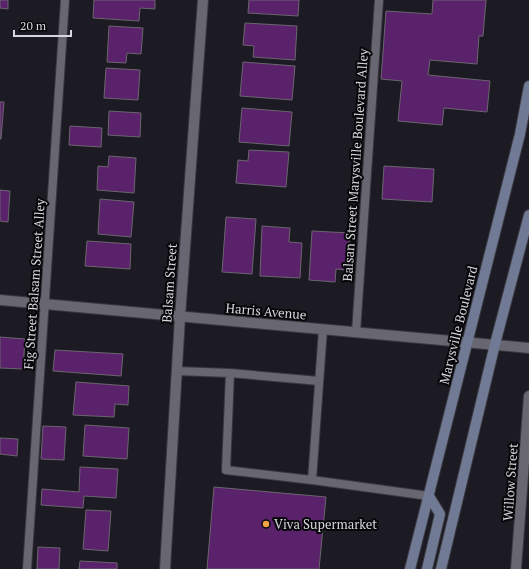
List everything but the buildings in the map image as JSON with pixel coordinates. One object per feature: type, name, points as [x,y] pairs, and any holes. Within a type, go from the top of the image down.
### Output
[{"type":"main road","name":"Marysville Boulevard","points":[[410,569],[520,134],[529,86]]},
{"type":"main road","points":[[441,569],[529,216]]},
{"type":"main road","points":[[427,569],[440,514],[429,496]]},
{"type":"street","name":"Balsam Street","points":[[165,569],[176,371],[203,0]]},
{"type":"street","name":"Harris Avenue","points":[[0,300],[467,341],[529,348]]},
{"type":"street","name":"Willow Street","points":[[516,569],[529,396]]},
{"type":"lane","name":"Fig Street Balsam Street Alley","points":[[27,569],[65,0]]},
{"type":"lane","name":"Balsan Street Marysville Boulevard Alley","points":[[356,332],[379,0]]},
{"type":"lane","points":[[312,480],[323,329]]},
{"type":"lane","points":[[176,371],[230,373],[319,381]]},
{"type":"lane","points":[[230,373],[226,470],[429,496]]},
{"type":"place","name":"Viva Supermarket","points":[[266,524]]}]
